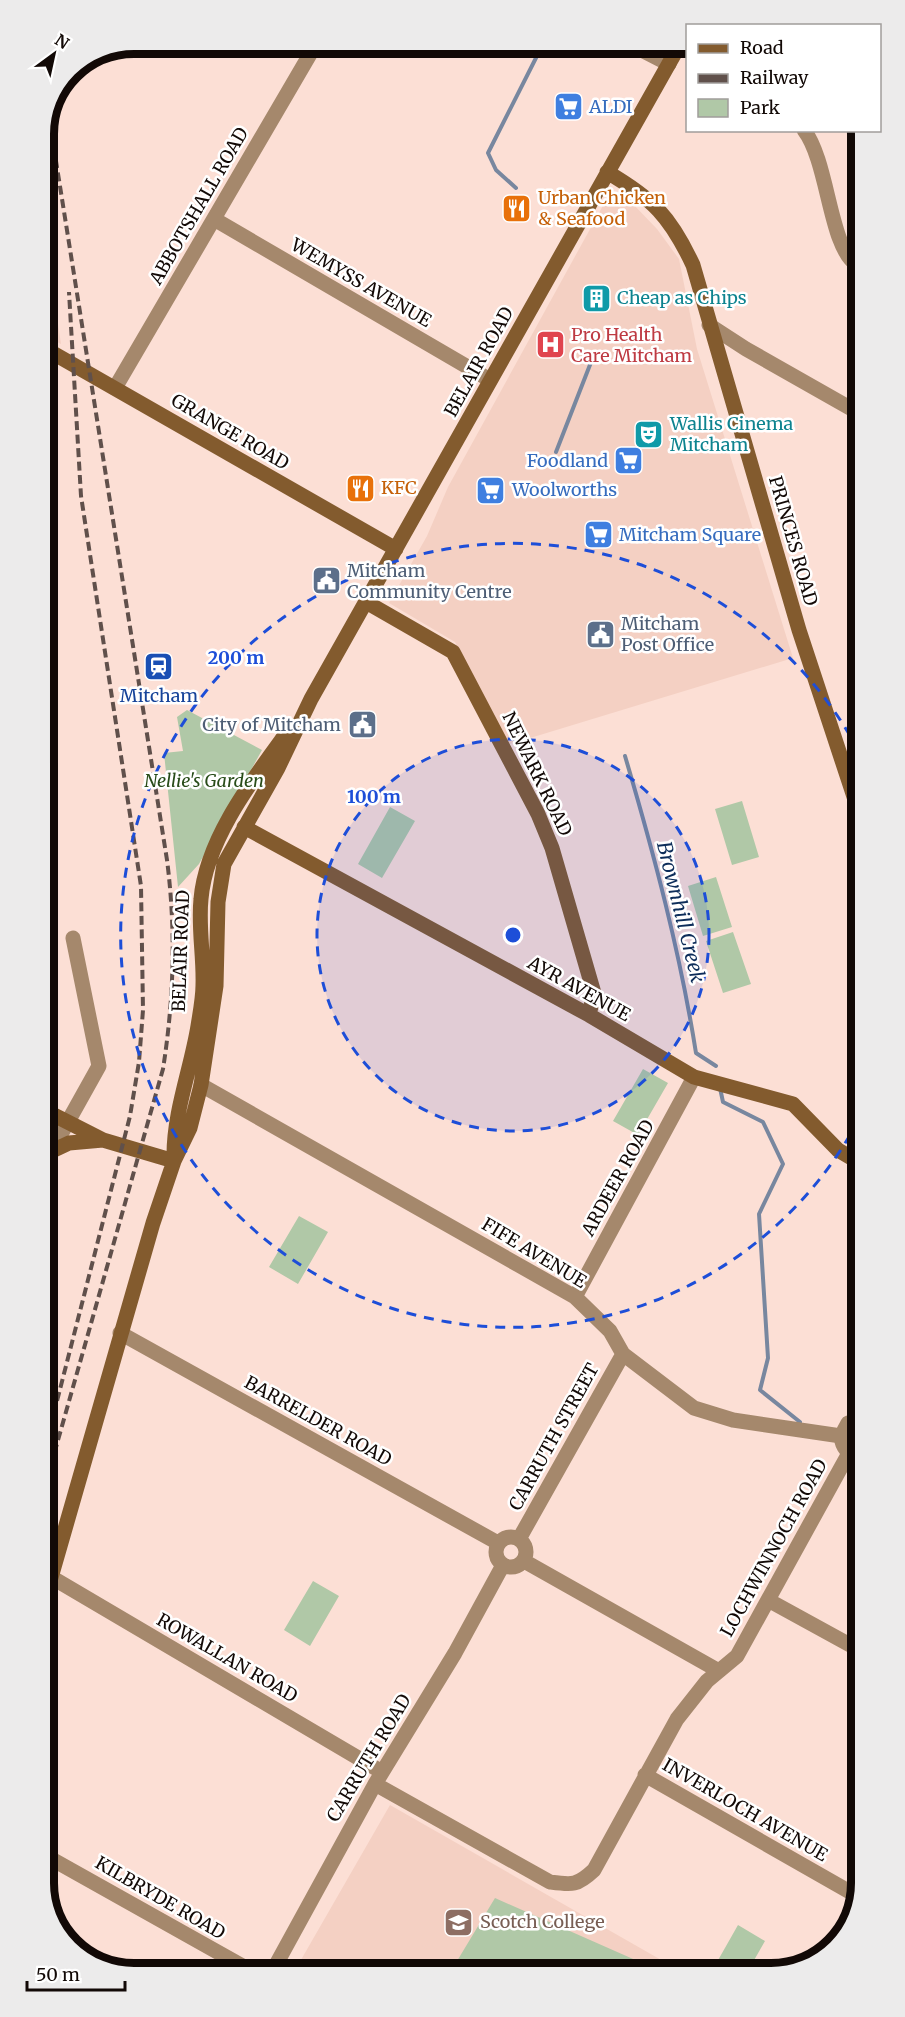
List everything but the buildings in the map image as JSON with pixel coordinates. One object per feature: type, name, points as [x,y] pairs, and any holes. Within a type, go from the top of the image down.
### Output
[{"type":"street","name":"ABBOTSHALL ROAD","points":[[115,388],[310,54]]},
{"type":"street","points":[[650,54],[669,64]]},
{"type":"street","name":"BELAIR ROAD","points":[[54,1564],[120,1333],[174,1161],[190,1128],[201,1085],[216,986],[219,880],[224,864],[278,768],[311,699],[607,172],[669,64],[678,54]]},
{"type":"street","points":[[805,132],[818,156],[841,244],[851,261]]},
{"type":"street","name":"PRINCES ROAD","points":[[607,172],[648,198],[678,233],[693,265],[720,366],[799,630],[851,788]]},
{"type":"street","name":"WEMYSS AVENUE","points":[[213,219],[490,380]]},
{"type":"street","points":[[709,325],[744,348],[851,409]]},
{"type":"street","points":[[720,366],[730,353],[744,348]]},
{"type":"street","name":"GRANGE ROAD","points":[[54,353],[396,549]]},
{"type":"street","name":"NEWARK ROAD","points":[[366,602],[453,652],[538,814],[552,848],[594,993],[589,1016]]},
{"type":"street","name":"BELAIR ROAD","points":[[174,1161],[174,1132],[198,1026],[203,986],[200,900],[207,865],[252,781],[311,699]]},
{"type":"street","name":"AYR AVENUE","points":[[244,827],[701,1079],[793,1104],[838,1150],[851,1157]]},
{"type":"street","points":[[54,1148],[99,1066],[73,938]]},
{"type":"street","name":"ARDEER ROAD","points":[[575,1297],[701,1079]]},
{"type":"street","name":"FIFE AVENUE","points":[[201,1085],[575,1297],[610,1331],[623,1354],[694,1408],[733,1420],[841,1436]]},
{"type":"street","points":[[54,1116],[103,1140],[174,1161]]},
{"type":"street","points":[[54,1153],[69,1143],[103,1140]]},
{"type":"street","name":"BARRELDER ROAD","points":[[120,1333],[498,1543]]},
{"type":"street","name":"CARRUTH STREET","points":[[519,1539],[623,1354]]},
{"type":"street","points":[[851,1422],[848,1423],[841,1436],[844,1448],[851,1452]]},
{"type":"street","name":"LOCHWINNOCH ROAD","points":[[378,1778],[550,1882],[569,1885],[581,1882],[594,1869],[676,1719],[707,1681],[737,1656],[851,1461]]},
{"type":"street","points":[[511,1536],[519,1539],[527,1552],[524,1561],[510,1568],[502,1566],[495,1551],[498,1543],[511,1536]]},
{"type":"street","points":[[524,1561],[719,1671]]},
{"type":"street","name":"CARRUTH ROAD","points":[[277,1963],[378,1778],[455,1653],[502,1566]]},
{"type":"street","name":"ROWALLAN ROAD","points":[[54,1585],[378,1778]]},
{"type":"street","points":[[768,1600],[851,1646]]},
{"type":"street","name":"INVERLOCH AVENUE","points":[[645,1775],[850,1892]]},
{"type":"street","name":"KILBRYDE ROAD","points":[[54,1860],[237,1963]]},
{"type":"shaded area","points":[[611,191],[632,203],[657,229],[679,259],[697,349],[793,658],[507,745],[455,642],[389,603],[427,536],[448,487]]},
{"type":"shaded area","points":[[54,297],[61,344],[54,340]]},
{"type":"shaded area","name":"Scotch College","points":[[390,1805],[666,1963],[299,1963]]},
{"type":"green space","name":"Nellie's Garden","points":[[187,710],[262,750],[199,864],[178,887],[164,753],[183,751],[177,717]]},
{"type":"green space","points":[[742,801],[759,857],[732,865],[715,809]]},
{"type":"green space","points":[[390,807],[415,821],[382,878],[358,864]]},
{"type":"green space","points":[[716,877],[732,927],[703,936],[688,886]]},
{"type":"green space","points":[[733,932],[751,984],[723,993],[706,941]]},
{"type":"green space","points":[[643,1069],[668,1083],[638,1135],[613,1121]]},
{"type":"green space","points":[[299,1216],[328,1232],[298,1284],[269,1267]]},
{"type":"green space","points":[[313,1581],[339,1596],[310,1646],[284,1630]]},
{"type":"green space","points":[[495,1898],[642,1963],[456,1963]]},
{"type":"green space","points":[[738,1925],[765,1941],[752,1963],[716,1963]]},
{"type":"waterway","name":"Brownhill Creek","points":[[516,188],[496,170],[488,153],[538,54]]},
{"type":"waterway","name":"Brownhill Creek","points":[[556,452],[595,352]]},
{"type":"waterway","name":"Brownhill Creek","points":[[625,756],[665,903],[696,1053],[716,1066]]},
{"type":"waterway","name":"Brownhill Creek","points":[[720,1088],[723,1102],[763,1122],[783,1164],[759,1214],[768,1358],[760,1390],[800,1422]]},
{"type":"railway","points":[[54,148],[167,860],[172,912],[173,964],[170,1017],[163,1069],[54,1454]]},
{"type":"railway","points":[[54,1413],[130,1116],[139,1062],[143,1010],[141,886],[81,496],[69,292]]},
{"type":"place","name":"ALDI","points":[[568,107]]},
{"type":"place","name":"Urban Chicken & Seafood","points":[[517,208]]},
{"type":"place","name":"Cheap as Chips","points":[[596,298]]},
{"type":"place","name":"Pro Health Care Mitcham","points":[[550,345]]},
{"type":"place","name":"Wallis Cinema Mitcham","points":[[649,434]]},
{"type":"place","name":"Foodland","points":[[629,461]]},
{"type":"place","name":"KFC","points":[[360,488]]},
{"type":"place","name":"Woolworths","points":[[491,490]]},
{"type":"place","name":"Mitcham Square","points":[[598,535]]},
{"type":"place","name":"Mitcham Community Centre","points":[[326,581]]},
{"type":"place","name":"Mitcham Post Office","points":[[600,634]]},
{"type":"place","name":"Mitcham","points":[[159,667]]},
{"type":"place","name":"City of Mitcham","points":[[362,725]]},
{"type":"place","name":"Scotch College","points":[[459,1922]]}]
